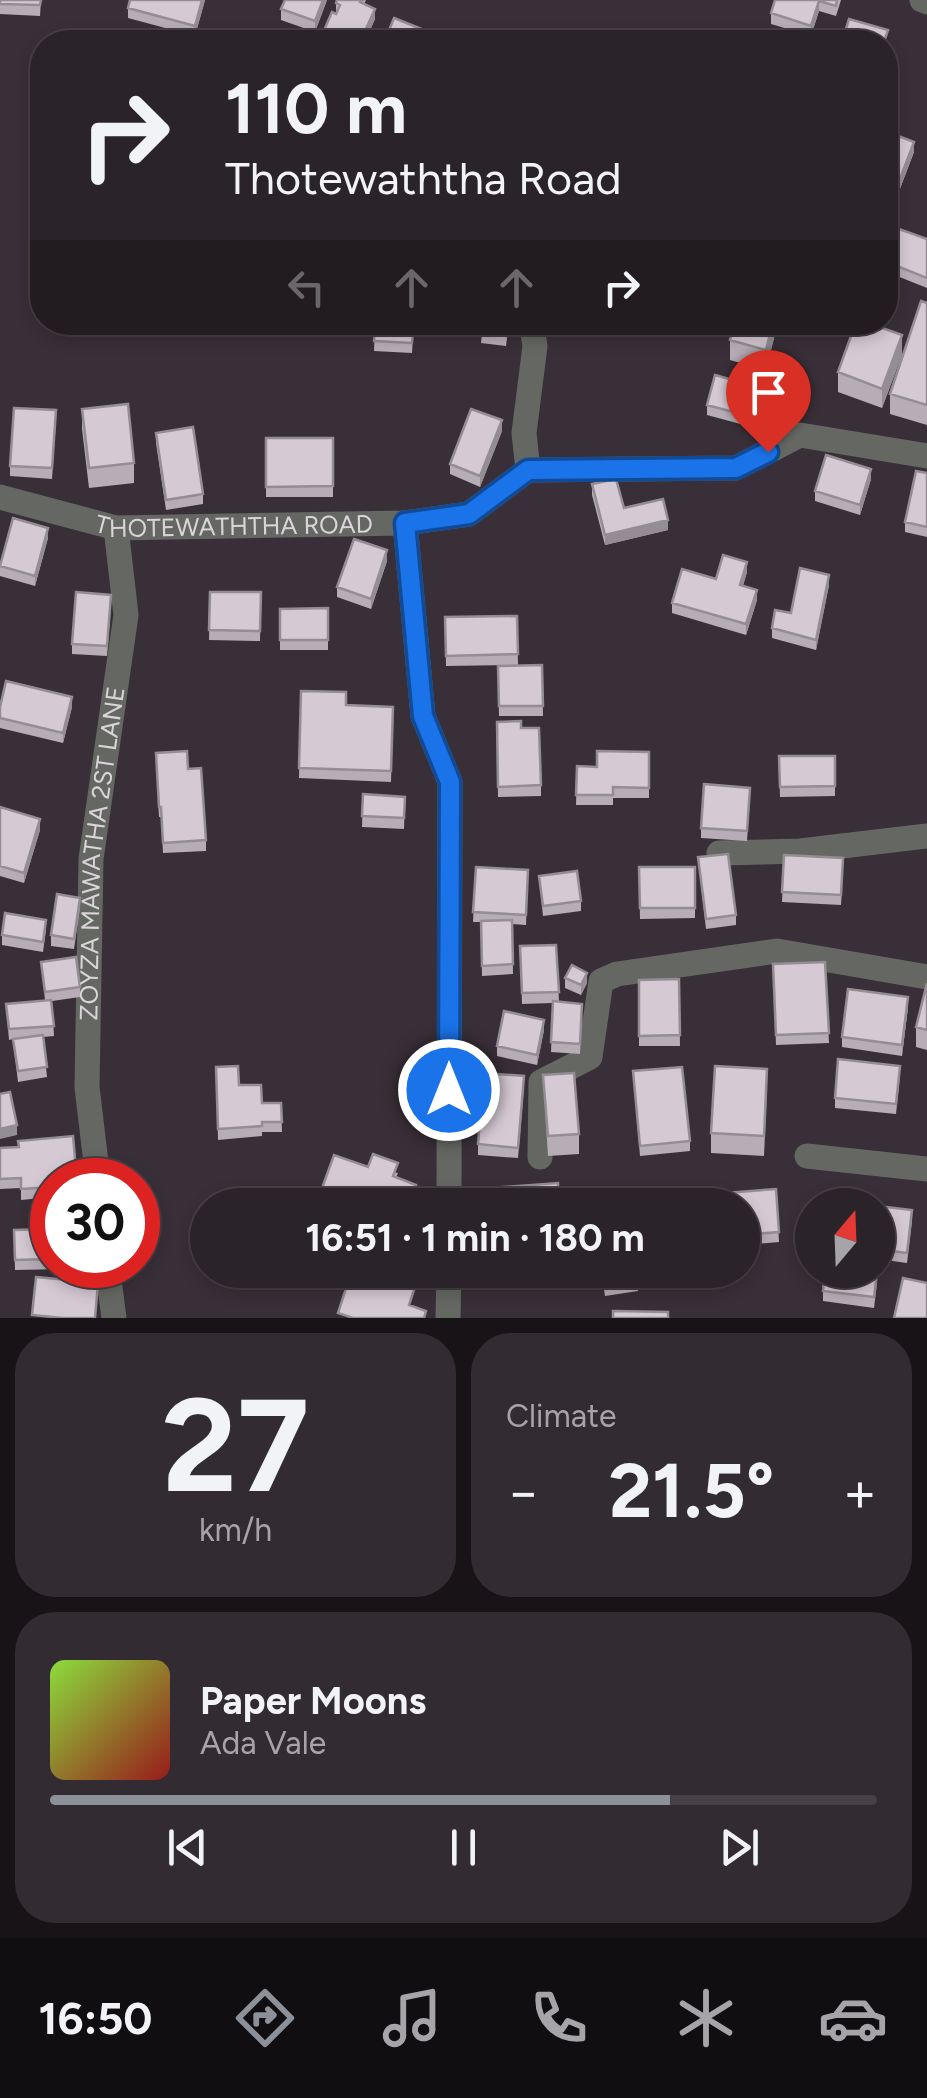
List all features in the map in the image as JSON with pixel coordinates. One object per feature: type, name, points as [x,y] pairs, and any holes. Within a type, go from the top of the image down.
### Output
[{"type":"street","points":[[533,335],[524,434],[528,470],[736,468],[800,435],[927,456]]},
{"type":"street","name":"THOTEWATHTHA ROAD","points":[[0,497],[116,528],[405,523],[469,514],[528,470]]},
{"type":"street","points":[[405,523],[423,716],[450,782],[449,1188]]},
{"type":"street","name":"ZOYZA MAWATHA 2ST LANE","points":[[95,1158],[87,1087],[92,859],[126,615],[116,528]]},
{"type":"street","points":[[719,853],[800,851],[927,836]]},
{"type":"street","points":[[540,1156],[541,1082],[590,1057],[602,981],[617,974],[777,951],[927,976]]},
{"type":"street","points":[[807,1156],[927,1169]]},
{"type":"street","points":[[111,1288],[114,1318]]},
{"type":"street","points":[[448,1288],[448,1318]]},
{"type":"building","points":[[0,0],[41,0],[40,5],[0,4]]},
{"type":"building","points":[[130,0],[202,0],[195,26],[128,8]]},
{"type":"building","points":[[285,0],[323,0],[315,21],[281,9]]},
{"type":"building","points":[[361,0],[375,9],[365,30],[324,30],[332,12],[336,14],[340,5],[336,3]]},
{"type":"building","points":[[775,0],[837,0],[836,6],[819,1],[811,26],[771,13]]},
{"type":"building","points":[[394,18],[424,30],[389,30]]},
{"type":"building","points":[[849,19],[888,30],[846,30]]},
{"type":"building","points":[[898,136],[914,142],[898,184]]},
{"type":"building","points":[[898,232],[927,239],[927,278],[898,266]]},
{"type":"building","points":[[921,301],[927,303],[927,405],[890,394]]},
{"type":"building","points":[[374,335],[413,335],[412,343],[374,341]]},
{"type":"building","points":[[731,335],[770,335],[766,350],[730,340]]},
{"type":"building","points":[[851,335],[902,335],[882,389],[838,372]]},
{"type":"building","points":[[715,375],[772,391],[763,420],[707,405]]},
{"type":"building","points":[[128,404],[134,463],[89,468],[82,409]]},
{"type":"building","points":[[14,408],[56,410],[52,468],[10,466]]},
{"type":"building","points":[[471,409],[502,420],[480,476],[450,464]]},
{"type":"building","points":[[193,427],[203,494],[166,500],[156,433]]},
{"type":"building","points":[[266,438],[333,438],[333,486],[266,487]]},
{"type":"building","points":[[826,455],[871,469],[860,505],[815,491]]},
{"type":"building","points":[[916,471],[927,473],[927,527],[905,522]]},
{"type":"building","points":[[616,479],[624,508],[663,499],[668,520],[605,535],[592,484]]},
{"type":"building","points":[[13,518],[48,528],[35,576],[0,566]]},
{"type":"building","points":[[354,539],[387,550],[371,599],[337,587]]},
{"type":"building","points":[[723,555],[747,562],[740,585],[757,590],[746,624],[672,603],[682,569],[716,579]]},
{"type":"building","points":[[800,568],[829,575],[816,640],[772,628],[775,610],[791,613]]},
{"type":"building","points":[[76,592],[111,595],[107,646],[72,644]]},
{"type":"building","points":[[210,592],[261,592],[260,631],[209,630]]},
{"type":"building","points":[[328,608],[328,640],[280,640],[280,609]]},
{"type":"building","points":[[517,616],[518,654],[446,656],[445,617]]},
{"type":"building","points":[[542,665],[543,706],[499,706],[498,666]]},
{"type":"building","points":[[6,681],[72,697],[63,733],[0,718]]},
{"type":"building","points":[[301,691],[346,692],[346,705],[393,707],[391,771],[299,768]]},
{"type":"building","points":[[521,721],[521,728],[539,728],[541,785],[498,787],[497,722]]},
{"type":"building","points":[[187,751],[188,769],[201,768],[206,840],[163,843],[156,753]]},
{"type":"building","points":[[597,751],[649,752],[649,788],[613,787],[613,795],[576,795],[577,766],[597,767]]},
{"type":"building","points":[[779,756],[835,756],[835,786],[780,787]]},
{"type":"building","points":[[704,784],[750,788],[747,831],[701,828]]},
{"type":"building","points":[[363,794],[405,797],[404,818],[362,816]]},
{"type":"building","points":[[0,807],[40,819],[24,873],[0,866]]},
{"type":"building","points":[[728,854],[736,915],[706,919],[698,857]]},
{"type":"building","points":[[784,855],[843,858],[841,895],[782,892]]},
{"type":"building","points":[[476,867],[528,870],[526,915],[473,912]]},
{"type":"building","points":[[639,867],[695,867],[695,908],[640,908]]},
{"type":"building","points":[[577,871],[581,901],[543,906],[539,876]]},
{"type":"building","points":[[57,894],[80,898],[74,939],[51,935]]},
{"type":"building","points":[[5,913],[46,920],[43,942],[2,935]]},
{"type":"building","points":[[512,920],[513,964],[482,966],[481,921]]},
{"type":"building","points":[[556,945],[559,992],[522,993],[520,946]]},
{"type":"building","points":[[76,957],[80,987],[45,992],[41,962]]},
{"type":"building","points":[[825,962],[829,1033],[776,1035],[773,964]]},
{"type":"building","points":[[572,965],[587,973],[581,985],[565,978]]},
{"type":"building","points":[[679,979],[680,1035],[639,1036],[639,980]]},
{"type":"building","points":[[927,983],[927,1030],[916,1027]]},
{"type":"building","points":[[848,989],[908,997],[902,1045],[842,1037]]},
{"type":"building","points":[[51,1000],[54,1026],[9,1029],[6,1004]]},
{"type":"building","points":[[553,1001],[582,1004],[580,1044],[551,1042]]},
{"type":"building","points":[[504,1011],[544,1020],[537,1055],[497,1046]]},
{"type":"building","points":[[43,1035],[47,1067],[18,1071],[13,1039]]},
{"type":"building","points":[[838,1059],[900,1066],[896,1104],[835,1098]]},
{"type":"building","points":[[238,1066],[239,1085],[261,1085],[262,1103],[281,1103],[282,1122],[218,1129],[216,1067]]},
{"type":"building","points":[[715,1066],[767,1069],[764,1136],[711,1133]]},
{"type":"building","points":[[682,1067],[690,1141],[640,1146],[633,1071]]},
{"type":"building","points":[[484,1073],[524,1076],[518,1148],[478,1144]]},
{"type":"building","points":[[574,1073],[579,1134],[548,1136],[543,1075]]},
{"type":"building","points":[[10,1092],[17,1125],[0,1129],[0,1094]]},
{"type":"building","points":[[73,1136],[75,1158],[30,1158],[30,1188],[21,1189],[21,1178],[0,1179],[0,1148],[19,1147],[18,1141]]},
{"type":"building","points":[[373,1154],[398,1163],[393,1176],[416,1185],[415,1188],[322,1188],[334,1155],[368,1167]]},
{"type":"building","points":[[558,1183],[558,1188],[491,1188]]},
{"type":"building","points":[[776,1189],[779,1232],[760,1234],[760,1190]]},
{"type":"building","points":[[895,1208],[912,1210],[907,1253],[895,1251]]},
{"type":"building","points":[[14,1230],[30,1230],[30,1260],[15,1260]]},
{"type":"building","points":[[903,1278],[927,1283],[927,1318],[894,1318]]},
{"type":"building","points":[[35,1288],[98,1288],[95,1318],[32,1315]]},
{"type":"building","points":[[346,1288],[415,1288],[409,1305],[426,1311],[424,1318],[353,1318],[338,1313]]},
{"type":"building","points":[[823,1288],[875,1288],[874,1297],[823,1291]]},
{"type":"building","points":[[613,1311],[668,1312],[668,1318],[613,1318]]},
{"type":"route","points":[[449,1090],[450,782],[423,716],[405,523],[469,514],[528,470],[736,468],[768,452]]}]
